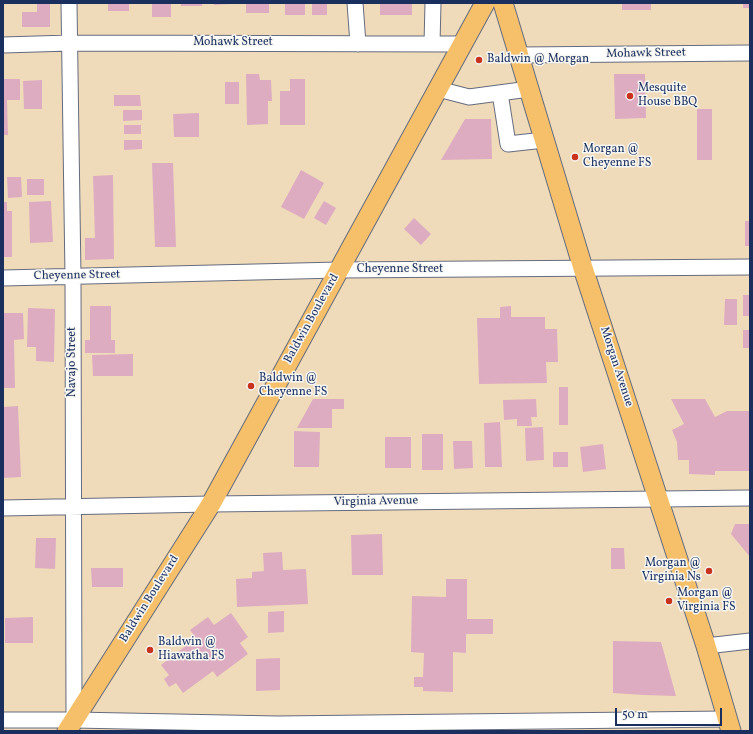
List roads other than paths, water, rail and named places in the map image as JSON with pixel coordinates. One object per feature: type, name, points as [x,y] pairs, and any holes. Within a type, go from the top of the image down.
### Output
[{"type":"main road","name":"Baldwin Boulevard","points":[[70,726],[211,504],[485,3]]},
{"type":"main road","name":"Morgan Avenue","points":[[503,3],[583,268],[706,646],[729,725]]},
{"type":"street","name":"Navajo Street","points":[[69,3],[73,277],[74,506],[70,726]]},
{"type":"street","points":[[355,3],[358,44]]},
{"type":"street","points":[[432,44],[433,3]]},
{"type":"street","name":"Mohawk Street","points":[[3,45],[70,43],[463,44]]},
{"type":"street","name":"Mohawk Street","points":[[519,55],[750,53]]},
{"type":"street","points":[[438,89],[469,97],[529,89]]},
{"type":"street","points":[[500,93],[508,144],[544,140]]},
{"type":"street","name":"Cheyenne Street","points":[[3,278],[339,270],[750,267]]},
{"type":"street","name":"Virginia Avenue","points":[[3,508],[211,504],[750,498]]},
{"type":"street","points":[[706,646],[750,641]]},
{"type":"street","points":[[3,720],[70,726],[277,728],[729,725]]},
{"type":"place","name":"Baldwin @ Morgan","points":[[479,60]]},
{"type":"place","name":"Mesquite House BBQ","points":[[630,96]]},
{"type":"place","name":"Morgan @ Cheyenne FS","points":[[575,157]]},
{"type":"place","name":"Baldwin @ Cheyenne FS","points":[[251,386]]},
{"type":"place","name":"Morgan @ Virginia Ns","points":[[709,571]]},
{"type":"place","name":"Morgan @ Virginia FS","points":[[669,601]]},
{"type":"place","name":"Baldwin @ Hiawatha FS","points":[[150,650]]}]
